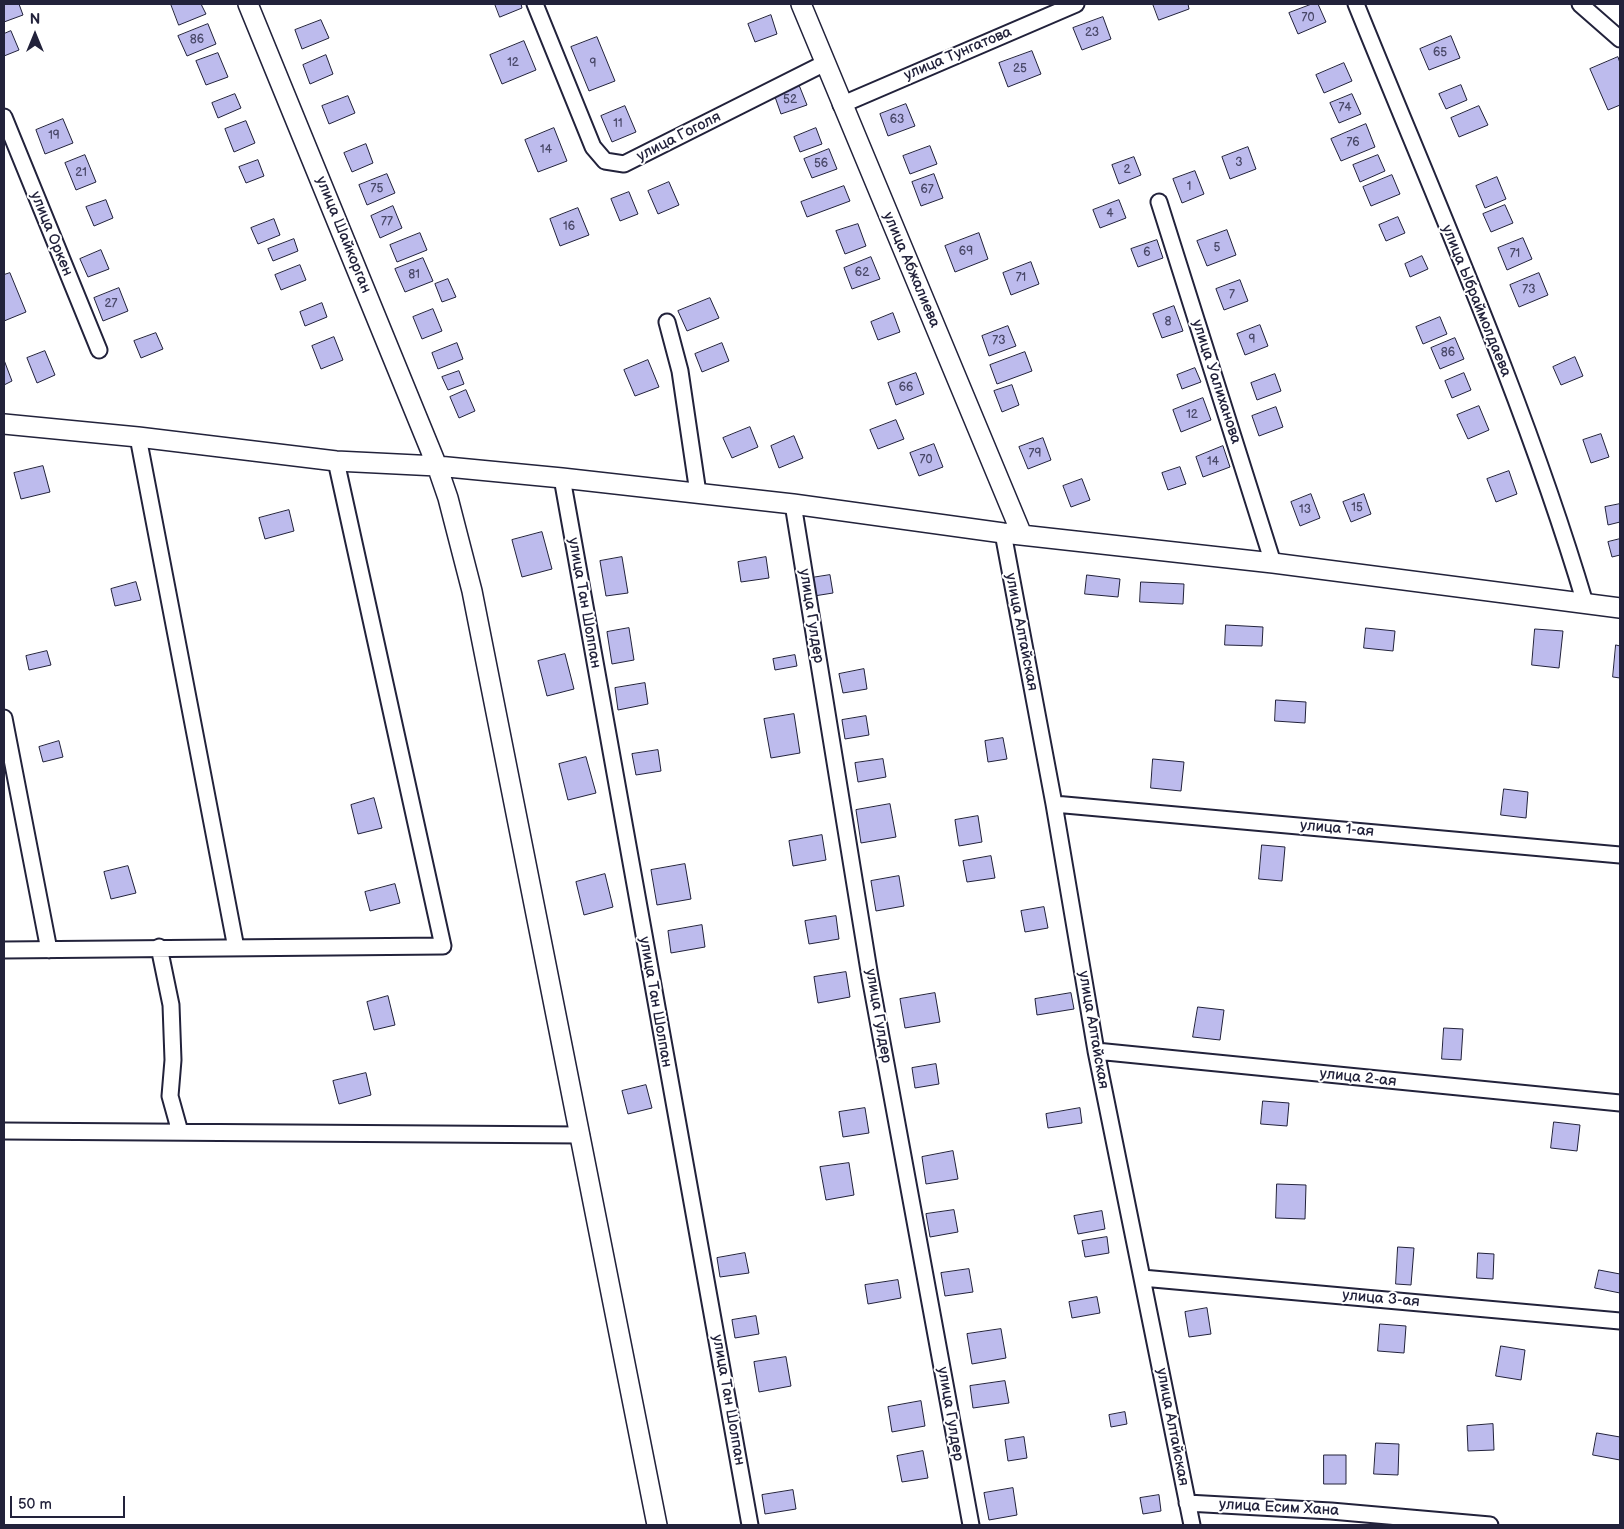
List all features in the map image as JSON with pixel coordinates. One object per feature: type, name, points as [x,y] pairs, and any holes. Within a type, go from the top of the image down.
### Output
[{"type":"street","name":"улица Шайкорган","points":[[248,4],[437,466],[448,498],[472,591],[657,1525]]},
{"type":"street","name":"улица Гоголя","points":[[535,4],[593,148],[605,161],[624,164],[825,63]]},
{"type":"street","name":"улица Абжалиева","points":[[801,4],[841,105],[1022,536]]},
{"type":"street","name":"улица Тунгатова","points":[[841,105],[1076,4]]},
{"type":"street","name":"улица Ыбраймолдаева","points":[[1356,4],[1514,397],[1572,560],[1585,603]]},
{"type":"street","points":[[1580,4],[1620,39]]},
{"type":"street","name":"улица Оркен","points":[[4,117],[99,350]]},
{"type":"street","name":"улица Уалиханова","points":[[1159,202],[1273,563]]},
{"type":"street","points":[[667,322],[680,371],[698,493]]},
{"type":"street","points":[[4,424],[138,437],[336,461],[437,466],[698,493],[793,504],[1022,536],[1273,563],[1620,608]]},
{"type":"street","points":[[138,437],[236,948]]},
{"type":"street","points":[[4,950],[159,947],[443,946],[336,461]]},
{"type":"street","name":"улица Тан Шолпан","points":[[562,478],[750,1525]]},
{"type":"street","name":"улица Гулдер","points":[[793,504],[870,976],[971,1525]]},
{"type":"street","name":"улица Алтайская","points":[[1003,533],[1054,804],[1096,1050],[1192,1525]]},
{"type":"street","points":[[4,718],[49,950]]},
{"type":"street","name":"улица 1-ая","points":[[1054,804],[1620,855]]},
{"type":"street","points":[[159,947],[171,1005],[173,1060],[170,1096],[180,1132]]},
{"type":"street","name":"улица 2-ая","points":[[1096,1050],[1620,1104]]},
{"type":"street","points":[[4,1131],[581,1134]]},
{"type":"street","name":"улица 3-ая","points":[[1142,1278],[1620,1321]]},
{"type":"street","name":"улица Есим Хана","points":[[1187,1503],[1331,1510],[1490,1525]]},
{"type":"building","points":[[4,4],[19,4],[23,15],[4,22]]},
{"type":"building","points":[[171,4],[201,4],[206,14],[179,25]]},
{"type":"building","points":[[495,4],[521,4],[522,8],[500,17]]},
{"type":"building","points":[[1153,4],[1188,4],[1189,9],[1159,20]]},
{"type":"building","points":[[1312,4],[1318,4],[1326,22],[1298,34],[1289,13]]},
{"type":"building","points":[[771,15],[777,34],[755,42],[748,24]]},
{"type":"building","points":[[1103,17],[1111,39],[1082,50],[1073,28]]},
{"type":"building","points":[[321,20],[329,38],[302,49],[295,30]]},
{"type":"building","points":[[208,24],[216,44],[187,56],[178,36]]},
{"type":"building","points":[[11,31],[19,50],[4,56],[4,34]]},
{"type":"building","points":[[1451,36],[1460,58],[1429,70],[1420,49]]},
{"type":"building","points":[[597,37],[615,81],[589,91],[571,47]]},
{"type":"building","points":[[524,41],[536,70],[502,84],[490,55]]},
{"type":"building","points":[[1032,51],[1041,74],[1008,87],[999,63]]},
{"type":"building","points":[[218,53],[228,77],[206,85],[196,61]]},
{"type":"building","points":[[326,55],[333,74],[310,84],[303,65]]},
{"type":"building","points":[[1618,57],[1620,63],[1620,105],[1608,110],[1590,69]]},
{"type":"building","points":[[1344,63],[1352,81],[1324,93],[1316,75]]},
{"type":"building","points":[[799,85],[807,105],[781,114],[774,94]]},
{"type":"building","points":[[1461,85],[1467,100],[1446,109],[1439,94]]},
{"type":"building","points":[[235,94],[241,108],[218,118],[212,103]]},
{"type":"building","points":[[1352,94],[1361,114],[1339,123],[1330,103]]},
{"type":"building","points":[[348,96],[355,113],[329,124],[322,106]]},
{"type":"building","points":[[906,104],[915,126],[888,136],[880,114]]},
{"type":"building","points":[[625,106],[636,132],[612,142],[601,116]]},
{"type":"building","points":[[1479,106],[1488,125],[1459,137],[1451,118]]},
{"type":"building","points":[[63,119],[73,143],[45,154],[36,130]]},
{"type":"building","points":[[246,121],[255,143],[234,152],[225,129]]},
{"type":"building","points":[[1366,124],[1375,147],[1341,161],[1331,139]]},
{"type":"building","points":[[554,128],[567,161],[538,172],[525,140]]},
{"type":"building","points":[[816,128],[822,144],[800,152],[794,137]]},
{"type":"building","points":[[366,144],[373,163],[352,172],[344,153]]},
{"type":"building","points":[[930,146],[937,164],[910,174],[903,156]]},
{"type":"building","points":[[1248,147],[1256,169],[1230,179],[1222,157]]},
{"type":"building","points":[[829,149],[837,169],[812,178],[804,159]]},
{"type":"building","points":[[85,155],[96,182],[76,190],[65,163]]},
{"type":"building","points":[[1378,155],[1385,171],[1360,182],[1353,165]]},
{"type":"building","points":[[1134,157],[1141,175],[1119,184],[1112,165]]},
{"type":"building","points":[[258,160],[264,176],[246,183],[239,167]]},
{"type":"building","points":[[1195,171],[1204,194],[1182,203],[1173,179]]},
{"type":"building","points":[[387,174],[395,193],[367,205],[359,185]]},
{"type":"building","points":[[934,174],[943,198],[921,206],[912,182]]},
{"type":"building","points":[[1392,175],[1400,194],[1371,206],[1363,187]]},
{"type":"building","points":[[1497,177],[1506,199],[1485,208],[1476,186]]},
{"type":"building","points":[[669,182],[679,205],[658,214],[648,191]]},
{"type":"building","points":[[844,186],[850,201],[807,217],[801,202]]},
{"type":"building","points":[[629,192],[638,214],[620,221],[611,199]]},
{"type":"building","points":[[106,200],[113,218],[94,226],[86,207]]},
{"type":"building","points":[[1119,200],[1126,218],[1100,228],[1093,210]]},
{"type":"building","points":[[1505,205],[1513,223],[1491,232],[1483,214]]},
{"type":"building","points":[[393,206],[402,228],[380,238],[371,216]]},
{"type":"building","points":[[578,208],[589,235],[560,246],[550,219]]},
{"type":"building","points":[[1398,217],[1405,233],[1386,241],[1379,225]]},
{"type":"building","points":[[274,219],[280,235],[258,244],[251,228]]},
{"type":"building","points":[[858,224],[866,246],[845,254],[836,231]]},
{"type":"building","points":[[1227,230],[1236,255],[1207,266],[1197,241]]},
{"type":"building","points":[[420,233],[427,250],[397,262],[390,245]]},
{"type":"building","points":[[979,233],[988,259],[955,272],[945,246]]},
{"type":"building","points":[[1523,238],[1532,259],[1507,270],[1498,248]]},
{"type":"building","points":[[294,239],[298,251],[273,261],[268,249]]},
{"type":"building","points":[[1157,240],[1163,258],[1138,267],[1131,249]]},
{"type":"building","points":[[101,250],[109,269],[88,277],[80,259]]},
{"type":"building","points":[[1422,256],[1428,269],[1410,277],[1405,264]]},
{"type":"building","points":[[871,257],[880,279],[852,289],[844,268]]},
{"type":"building","points":[[423,258],[433,281],[405,292],[395,269]]},
{"type":"building","points":[[1031,262],[1039,284],[1011,295],[1003,273]]},
{"type":"building","points":[[300,265],[306,280],[281,290],[275,275]]},
{"type":"building","points":[[10,273],[26,312],[4,321],[4,275]]},
{"type":"building","points":[[1539,273],[1548,295],[1519,307],[1510,285]]},
{"type":"building","points":[[448,279],[456,297],[442,302],[435,284]]},
{"type":"building","points":[[1240,280],[1248,301],[1224,310],[1216,289]]},
{"type":"building","points":[[119,288],[128,311],[103,321],[94,298]]},
{"type":"building","points":[[710,298],[719,318],[687,331],[678,311]]},
{"type":"building","points":[[322,303],[327,317],[305,326],[300,312]]},
{"type":"building","points":[[1174,306],[1183,331],[1162,338],[1153,314]]},
{"type":"building","points":[[433,309],[442,331],[422,339],[413,317]]},
{"type":"building","points":[[893,313],[900,332],[878,340],[871,322]]},
{"type":"building","points":[[1440,317],[1447,334],[1423,344],[1416,327]]},
{"type":"building","points":[[1260,325],[1268,346],[1245,355],[1237,334]]},
{"type":"building","points":[[1008,326],[1016,346],[989,356],[982,336]]},
{"type":"building","points":[[156,333],[163,349],[141,358],[134,341]]},
{"type":"building","points":[[334,337],[343,360],[321,369],[312,346]]},
{"type":"building","points":[[1455,338],[1464,359],[1440,369],[1431,348]]},
{"type":"building","points":[[457,343],[463,359],[438,369],[432,353]]},
{"type":"building","points":[[722,343],[729,361],[702,372],[695,354]]},
{"type":"building","points":[[45,351],[55,375],[37,383],[27,358]]},
{"type":"building","points":[[1025,352],[1032,371],[997,384],[990,365]]},
{"type":"building","points":[[1575,357],[1583,376],[1561,385],[1553,367]]},
{"type":"building","points":[[4,360],[12,381],[4,385]]},
{"type":"building","points":[[648,360],[659,387],[635,396],[624,370]]},
{"type":"building","points":[[1195,368],[1201,382],[1182,389],[1177,375]]},
{"type":"building","points":[[459,371],[464,384],[448,390],[442,377]]},
{"type":"building","points":[[916,373],[924,394],[896,405],[888,383]]},
{"type":"building","points":[[1464,373],[1471,390],[1452,398],[1445,381]]},
{"type":"building","points":[[1275,374],[1281,391],[1257,400],[1251,383]]},
{"type":"building","points":[[1012,385],[1019,405],[1002,412],[994,391]]},
{"type":"building","points":[[466,390],[475,411],[459,418],[450,397]]},
{"type":"building","points":[[1203,398],[1211,420],[1181,432],[1173,410]]},
{"type":"building","points":[[1479,406],[1489,430],[1468,439],[1457,415]]},
{"type":"building","points":[[1276,407],[1283,427],[1259,436],[1252,416]]},
{"type":"building","points":[[896,420],[904,439],[878,449],[870,430]]},
{"type":"building","points":[[750,427],[758,447],[732,458],[723,438]]},
{"type":"building","points":[[1601,434],[1609,457],[1591,463],[1583,440]]},
{"type":"building","points":[[794,436],[803,458],[779,468],[771,446]]},
{"type":"building","points":[[1043,438],[1051,460],[1028,469],[1019,447]]},
{"type":"building","points":[[934,444],[943,467],[919,476],[910,453]]},
{"type":"building","points":[[1223,446],[1230,467],[1203,477],[1196,457]]},
{"type":"building","points":[[43,466],[50,492],[21,499],[14,473]]},
{"type":"building","points":[[1180,467],[1186,484],[1168,490],[1162,473]]},
{"type":"building","points":[[1509,471],[1517,494],[1496,502],[1487,479]]},
{"type":"building","points":[[1082,479],[1090,500],[1071,507],[1063,486]]},
{"type":"building","points":[[1311,494],[1320,518],[1300,526],[1291,502]]},
{"type":"building","points":[[1364,494],[1371,514],[1351,522],[1343,502]]},
{"type":"building","points":[[1620,504],[1620,522],[1608,525],[1605,507]]},
{"type":"building","points":[[289,510],[294,531],[265,539],[259,518]]},
{"type":"building","points":[[542,532],[552,569],[522,577],[512,540]]},
{"type":"building","points":[[1620,539],[1620,555],[1612,557],[1608,542]]},
{"type":"building","points":[[622,557],[628,593],[606,596],[600,561]]},
{"type":"building","points":[[766,557],[769,578],[741,582],[738,562]]},
{"type":"building","points":[[830,575],[833,593],[814,596],[811,578]]},
{"type":"building","points":[[1087,575],[1120,579],[1118,597],[1085,594]]},
{"type":"building","points":[[136,582],[141,600],[115,606],[111,589]]},
{"type":"building","points":[[1141,582],[1184,584],[1183,604],[1140,602]]},
{"type":"building","points":[[1226,625],[1263,627],[1262,646],[1225,645]]},
{"type":"building","points":[[629,628],[634,660],[612,664],[607,632]]},
{"type":"building","points":[[1366,628],[1395,631],[1393,651],[1364,648]]},
{"type":"building","points":[[1535,629],[1563,631],[1559,668],[1532,665]]},
{"type":"building","points":[[1616,645],[1620,646],[1620,678],[1613,677]]},
{"type":"building","points":[[47,651],[51,665],[29,670],[26,656]]},
{"type":"building","points":[[565,654],[574,689],[547,696],[538,661]]},
{"type":"building","points":[[795,655],[797,666],[775,670],[773,659]]},
{"type":"building","points":[[864,669],[867,689],[843,693],[839,674]]},
{"type":"building","points":[[645,683],[648,704],[618,710],[615,688]]},
{"type":"building","points":[[1276,700],[1306,702],[1305,723],[1275,721]]},
{"type":"building","points":[[794,714],[800,753],[771,758],[764,719]]},
{"type":"building","points":[[866,716],[869,735],[845,739],[842,720]]},
{"type":"building","points":[[1003,738],[1007,759],[988,762],[985,741]]},
{"type":"building","points":[[59,741],[63,757],[43,762],[39,747]]},
{"type":"building","points":[[658,750],[661,771],[636,775],[632,754]]},
{"type":"building","points":[[586,757],[596,793],[568,800],[559,764]]},
{"type":"building","points":[[883,759],[886,777],[858,782],[855,763]]},
{"type":"building","points":[[1153,759],[1184,762],[1181,791],[1151,788]]},
{"type":"building","points":[[1504,789],[1528,792],[1526,818],[1501,815]]},
{"type":"building","points":[[374,798],[382,828],[358,834],[351,805]]},
{"type":"building","points":[[890,804],[896,837],[861,843],[856,810]]},
{"type":"building","points":[[978,816],[982,842],[959,846],[955,820]]},
{"type":"building","points":[[822,835],[826,860],[793,866],[789,841]]},
{"type":"building","points":[[1262,845],[1285,847],[1282,881],[1259,879]]},
{"type":"building","points":[[991,856],[995,878],[967,882],[963,861]]},
{"type":"building","points":[[685,864],[691,899],[657,905],[651,870]]},
{"type":"building","points":[[128,866],[136,893],[111,899],[104,872]]},
{"type":"building","points":[[605,874],[613,907],[584,915],[576,882]]},
{"type":"building","points":[[899,876],[904,906],[876,911],[871,881]]},
{"type":"building","points":[[395,884],[400,903],[370,911],[365,892]]},
{"type":"building","points":[[1044,907],[1048,928],[1025,932],[1021,911]]},
{"type":"building","points":[[836,916],[839,939],[809,944],[805,921]]},
{"type":"building","points":[[702,925],[705,947],[671,953],[668,931]]},
{"type":"building","points":[[846,972],[850,997],[818,1003],[814,977]]},
{"type":"building","points":[[935,993],[940,1022],[905,1028],[900,999]]},
{"type":"building","points":[[1071,993],[1074,1009],[1037,1015],[1035,999]]},
{"type":"building","points":[[388,996],[395,1025],[374,1030],[367,1002]]},
{"type":"building","points":[[1198,1007],[1224,1010],[1220,1040],[1193,1037]]},
{"type":"building","points":[[1444,1028],[1463,1029],[1461,1060],[1442,1059]]},
{"type":"building","points":[[936,1064],[939,1084],[915,1088],[912,1068]]},
{"type":"building","points":[[366,1073],[371,1095],[339,1104],[333,1081]]},
{"type":"building","points":[[646,1085],[652,1108],[628,1114],[622,1091]]},
{"type":"building","points":[[1263,1101],[1289,1103],[1287,1126],[1261,1124]]},
{"type":"building","points":[[865,1108],[869,1133],[843,1137],[839,1112]]},
{"type":"building","points":[[1080,1108],[1082,1123],[1048,1128],[1046,1114]]},
{"type":"building","points":[[1554,1122],[1580,1125],[1577,1151],[1551,1148]]},
{"type":"building","points":[[953,1151],[958,1179],[926,1184],[922,1157]]},
{"type":"building","points":[[849,1163],[854,1195],[826,1200],[820,1167]]},
{"type":"building","points":[[1277,1184],[1306,1185],[1305,1219],[1276,1218]]},
{"type":"building","points":[[954,1210],[958,1232],[930,1237],[926,1214]]},
{"type":"building","points":[[1102,1211],[1105,1229],[1078,1234],[1074,1216]]},
{"type":"building","points":[[1107,1237],[1109,1253],[1085,1257],[1082,1241]]},
{"type":"building","points":[[1398,1247],[1414,1248],[1411,1285],[1396,1284]]},
{"type":"building","points":[[745,1253],[749,1273],[720,1277],[717,1258]]},
{"type":"building","points":[[1478,1253],[1494,1254],[1493,1279],[1477,1278]]},
{"type":"building","points":[[969,1269],[973,1292],[945,1296],[941,1273]]},
{"type":"building","points":[[1599,1270],[1620,1274],[1620,1293],[1595,1288]]},
{"type":"building","points":[[898,1280],[901,1298],[868,1304],[865,1285]]},
{"type":"building","points":[[1097,1297],[1100,1313],[1072,1318],[1069,1302]]},
{"type":"building","points":[[1207,1308],[1211,1334],[1189,1337],[1185,1312]]},
{"type":"building","points":[[756,1316],[759,1334],[735,1338],[732,1320]]},
{"type":"building","points":[[1380,1324],[1406,1326],[1404,1353],[1378,1351]]},
{"type":"building","points":[[1001,1329],[1006,1358],[972,1364],[967,1334]]},
{"type":"building","points":[[1501,1346],[1525,1350],[1521,1380],[1496,1376]]},
{"type":"building","points":[[786,1357],[791,1386],[759,1392],[754,1362]]},
{"type":"building","points":[[1005,1381],[1009,1403],[973,1408],[970,1386]]},
{"type":"building","points":[[921,1401],[925,1426],[892,1432],[888,1407]]},
{"type":"building","points":[[1125,1412],[1127,1424],[1111,1427],[1109,1415]]},
{"type":"building","points":[[1493,1424],[1494,1450],[1468,1451],[1467,1426]]},
{"type":"building","points":[[1597,1433],[1620,1437],[1620,1460],[1593,1455]]},
{"type":"building","points":[[1024,1437],[1027,1458],[1008,1461],[1005,1440]]},
{"type":"building","points":[[1376,1443],[1399,1444],[1398,1475],[1374,1474]]},
{"type":"building","points":[[923,1451],[928,1478],[902,1482],[897,1456]]},
{"type":"building","points":[[1324,1455],[1346,1455],[1346,1484],[1324,1484]]},
{"type":"building","points":[[1013,1488],[1017,1515],[989,1520],[984,1493]]},
{"type":"building","points":[[793,1490],[796,1509],[765,1514],[762,1495]]},
{"type":"building","points":[[1159,1495],[1161,1511],[1143,1514],[1140,1498]]}]
